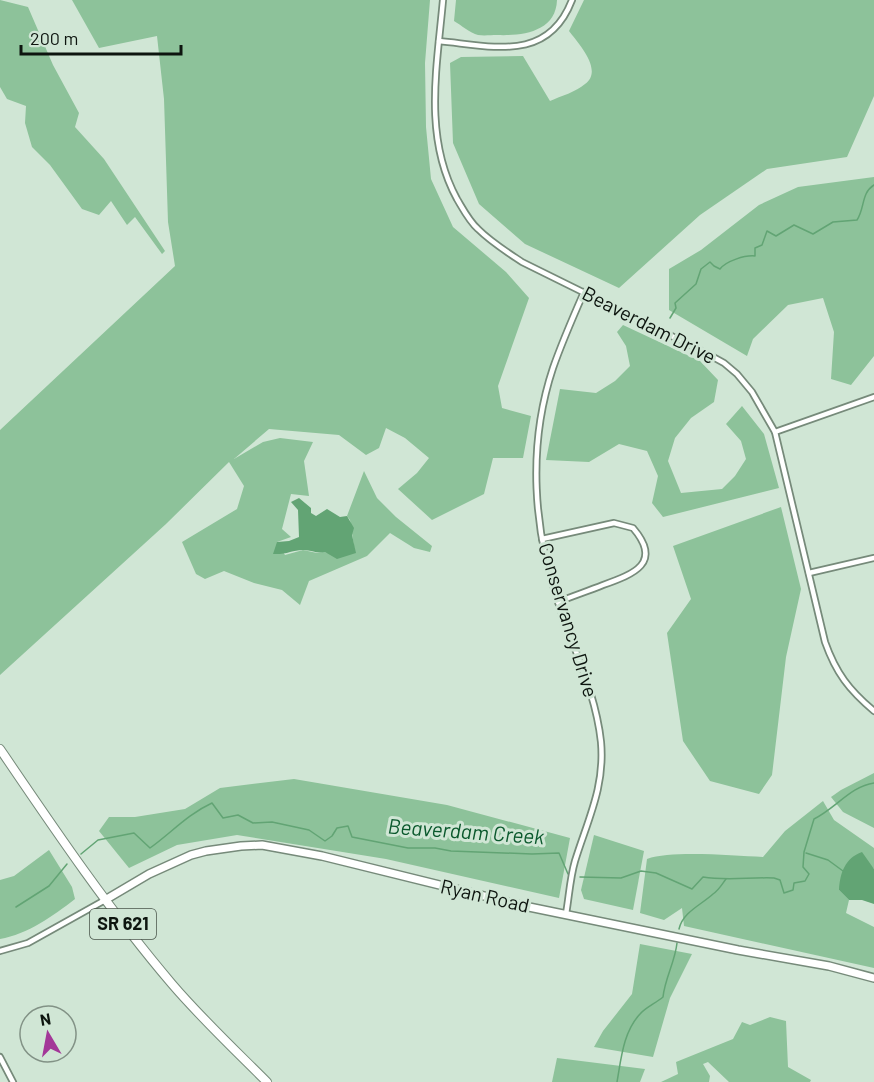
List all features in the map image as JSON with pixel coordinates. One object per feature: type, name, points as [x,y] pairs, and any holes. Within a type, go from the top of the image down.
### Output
[{"type":"main road","name":"SR 621","points":[[0,749],[105,900],[174,986],[267,1082]]},
{"type":"main road","name":"Ryan Road","points":[[105,900],[149,874],[191,855],[241,846],[262,845],[322,856],[566,914],[738,950],[829,966],[874,978]]},
{"type":"street","name":"Beaverdam Drive","points":[[443,0],[434,108],[436,137],[442,167],[464,211],[476,228],[496,246],[522,262],[724,363],[752,392],[775,432],[831,659],[842,679],[874,711]]},
{"type":"street","points":[[439,41],[512,47],[533,44],[557,27],[572,0]]},
{"type":"street","name":"Conservancy Drive","points":[[566,914],[575,861],[595,807],[599,788],[601,743],[593,700],[558,602],[542,539],[536,478],[538,442],[552,369],[584,292]]},
{"type":"street","points":[[775,432],[874,398]]},
{"type":"street","points":[[542,539],[615,523],[633,528],[645,546],[644,561],[631,575],[558,602]]},
{"type":"street","points":[[809,573],[874,558]]},
{"type":"street","points":[[0,951],[28,943],[105,900]]},
{"type":"street","points":[[0,1057],[13,1082]]},
{"type":"shaded area","points":[[0,0],[28,7],[53,65],[79,113],[75,127],[104,159],[165,251],[162,254],[135,217],[127,225],[111,201],[99,215],[82,209],[50,165],[32,147],[25,123],[26,106],[7,99],[0,87]]},
{"type":"shaded area","points":[[72,0],[430,0],[425,63],[426,127],[431,179],[453,227],[506,272],[529,298],[498,386],[502,408],[531,416],[523,458],[493,458],[484,494],[432,520],[398,489],[417,473],[429,458],[405,438],[386,428],[379,448],[366,455],[339,435],[269,429],[234,459],[263,442],[280,438],[313,442],[304,461],[309,496],[291,494],[282,529],[291,537],[277,542],[285,555],[303,550],[332,554],[355,553],[350,520],[347,516],[364,471],[377,498],[396,517],[432,546],[430,552],[414,548],[390,533],[367,556],[309,581],[300,605],[282,590],[254,583],[224,571],[205,579],[196,574],[182,542],[237,509],[244,486],[229,462],[166,524],[0,675],[0,430],[175,266],[168,222],[164,99],[157,36],[99,48]]},
{"type":"shaded area","points":[[456,0],[557,0],[551,19],[536,30],[517,34],[478,35],[454,21]]},
{"type":"shaded area","points":[[584,0],[874,0],[874,96],[847,157],[767,169],[700,215],[619,288],[525,244],[479,204],[453,143],[450,63],[461,57],[523,56],[550,101],[573,92],[585,84],[592,72],[588,57],[569,31]]},
{"type":"shaded area","points":[[874,177],[874,356],[851,385],[831,379],[834,332],[823,298],[788,305],[753,339],[747,356],[669,310],[669,269],[701,250],[759,205],[798,187]]},
{"type":"shaded area","points":[[623,325],[700,361],[718,380],[714,402],[691,418],[675,438],[668,461],[681,493],[722,489],[735,476],[746,459],[741,441],[726,424],[742,406],[764,434],[779,488],[663,517],[652,503],[658,476],[647,451],[619,444],[589,462],[546,460],[560,389],[596,393],[615,381],[630,366],[626,346],[617,332]]},
{"type":"shaded area","points":[[299,498],[311,508],[311,513],[316,516],[327,509],[340,517],[347,516],[354,528],[352,535],[356,553],[337,559],[325,552],[307,550],[273,554],[277,542],[299,537],[298,510],[291,502]]},
{"type":"shaded area","points":[[781,507],[801,589],[786,657],[772,775],[759,794],[710,781],[683,741],[667,633],[691,599],[673,546]]},
{"type":"shaded area","points":[[874,773],[874,828],[843,812],[831,797]]},
{"type":"shaded area","points":[[294,779],[447,805],[570,838],[559,898],[386,859],[237,835],[177,845],[129,868],[99,831],[109,817],[135,817],[185,809],[220,788]]},
{"type":"shaded area","points":[[823,801],[834,820],[874,848],[874,869],[871,866],[839,890],[849,900],[846,913],[874,927],[874,968],[684,926],[682,908],[664,920],[640,913],[647,859],[687,854],[763,857],[785,831]]},
{"type":"shaded area","points":[[594,835],[644,851],[633,910],[584,899],[581,890]]},
{"type":"shaded area","points":[[49,850],[72,887],[75,899],[30,929],[0,939],[0,880],[14,876]]},
{"type":"shaded area","points":[[862,852],[874,869],[874,904],[862,900],[849,900],[839,890],[844,867],[851,858]]},
{"type":"shaded area","points":[[640,944],[692,954],[670,998],[653,1057],[594,1047],[603,1031],[632,994]]},
{"type":"shaded area","points":[[770,1017],[786,1021],[788,1067],[811,1080],[810,1082],[729,1082],[708,1062],[703,1064],[710,1076],[709,1082],[661,1082],[678,1074],[676,1062],[733,1039],[742,1022],[750,1025]]},
{"type":"shaded area","points":[[557,1058],[645,1069],[640,1082],[552,1082]]},
{"type":"waterway","points":[[670,318],[676,308],[675,303],[696,284],[701,269],[710,262],[720,269],[736,259],[755,256],[755,248],[762,245],[767,231],[776,236],[794,225],[813,234],[833,222],[857,220],[865,196],[874,185]]},
{"type":"waterway","name":"Beaverdam Creek","points":[[580,877],[621,878],[641,871],[656,873],[692,889],[703,877],[774,878],[780,880],[784,893],[793,890],[794,883],[805,881],[809,874],[803,867],[804,852],[814,819],[858,788],[874,783]]},
{"type":"waterway","name":"Beaverdam Creek","points":[[81,854],[98,840],[134,833],[150,848],[187,818],[212,803],[223,818],[238,815],[253,823],[272,822],[309,830],[325,841],[337,828],[348,826],[352,837],[408,848],[532,854],[559,853],[568,874]]},
{"type":"waterway","points":[[806,853],[828,860],[843,871]]},
{"type":"waterway","name":"Beaverdam Creek","points":[[16,907],[49,886],[67,864]]},
{"type":"waterway","points":[[679,929],[688,913],[719,889],[726,879]]},
{"type":"waterway","points":[[617,1082],[630,1029],[642,1012],[663,997],[677,943]]}]
